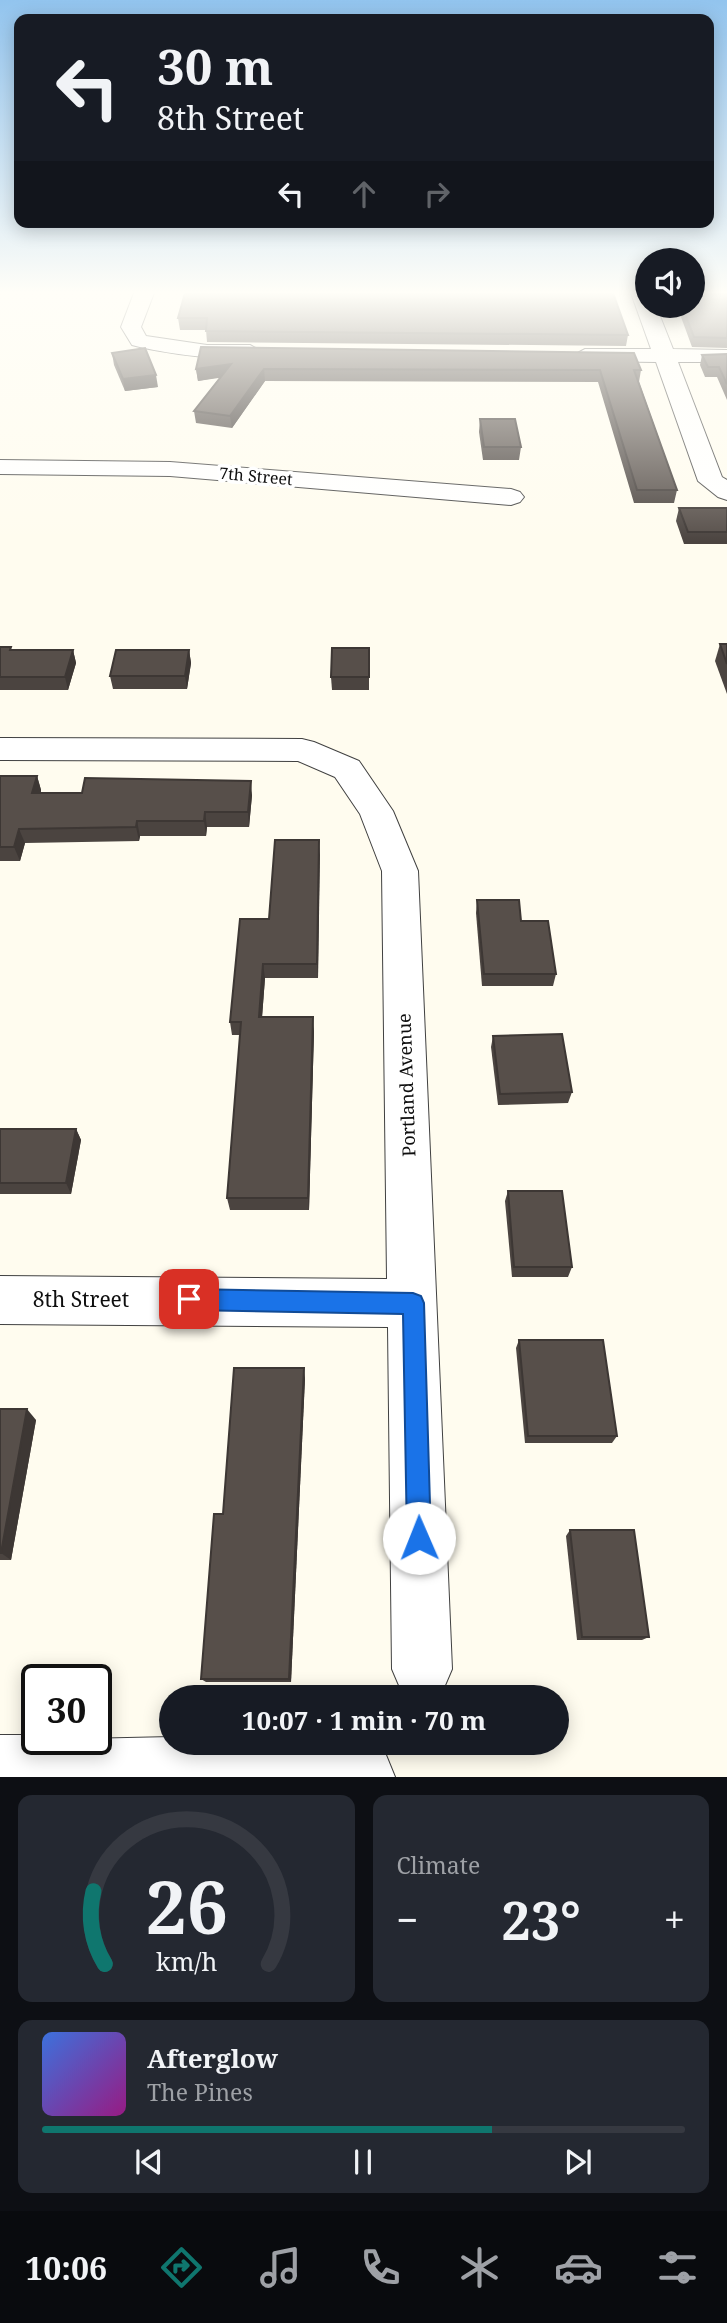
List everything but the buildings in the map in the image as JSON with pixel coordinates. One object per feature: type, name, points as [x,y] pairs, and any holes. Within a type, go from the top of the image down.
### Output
[{"type":"street","points":[[674,376],[712,481],[727,492]]},
{"type":"street","name":"7th Street","points":[[0,467],[170,469],[511,497]]},
{"type":"street","points":[[0,749],[98,750]]},
{"type":"street","name":"Portland Avenue","points":[[98,750],[302,750],[347,769],[376,811],[400,871],[422,1669]]},
{"type":"street","name":"8th Street","points":[[0,1300],[413,1303]]},
{"type":"street","points":[[0,1766],[353,1769],[364,1777]]},
{"type":"route","points":[[189,1299],[413,1303],[419,1538]]}]
